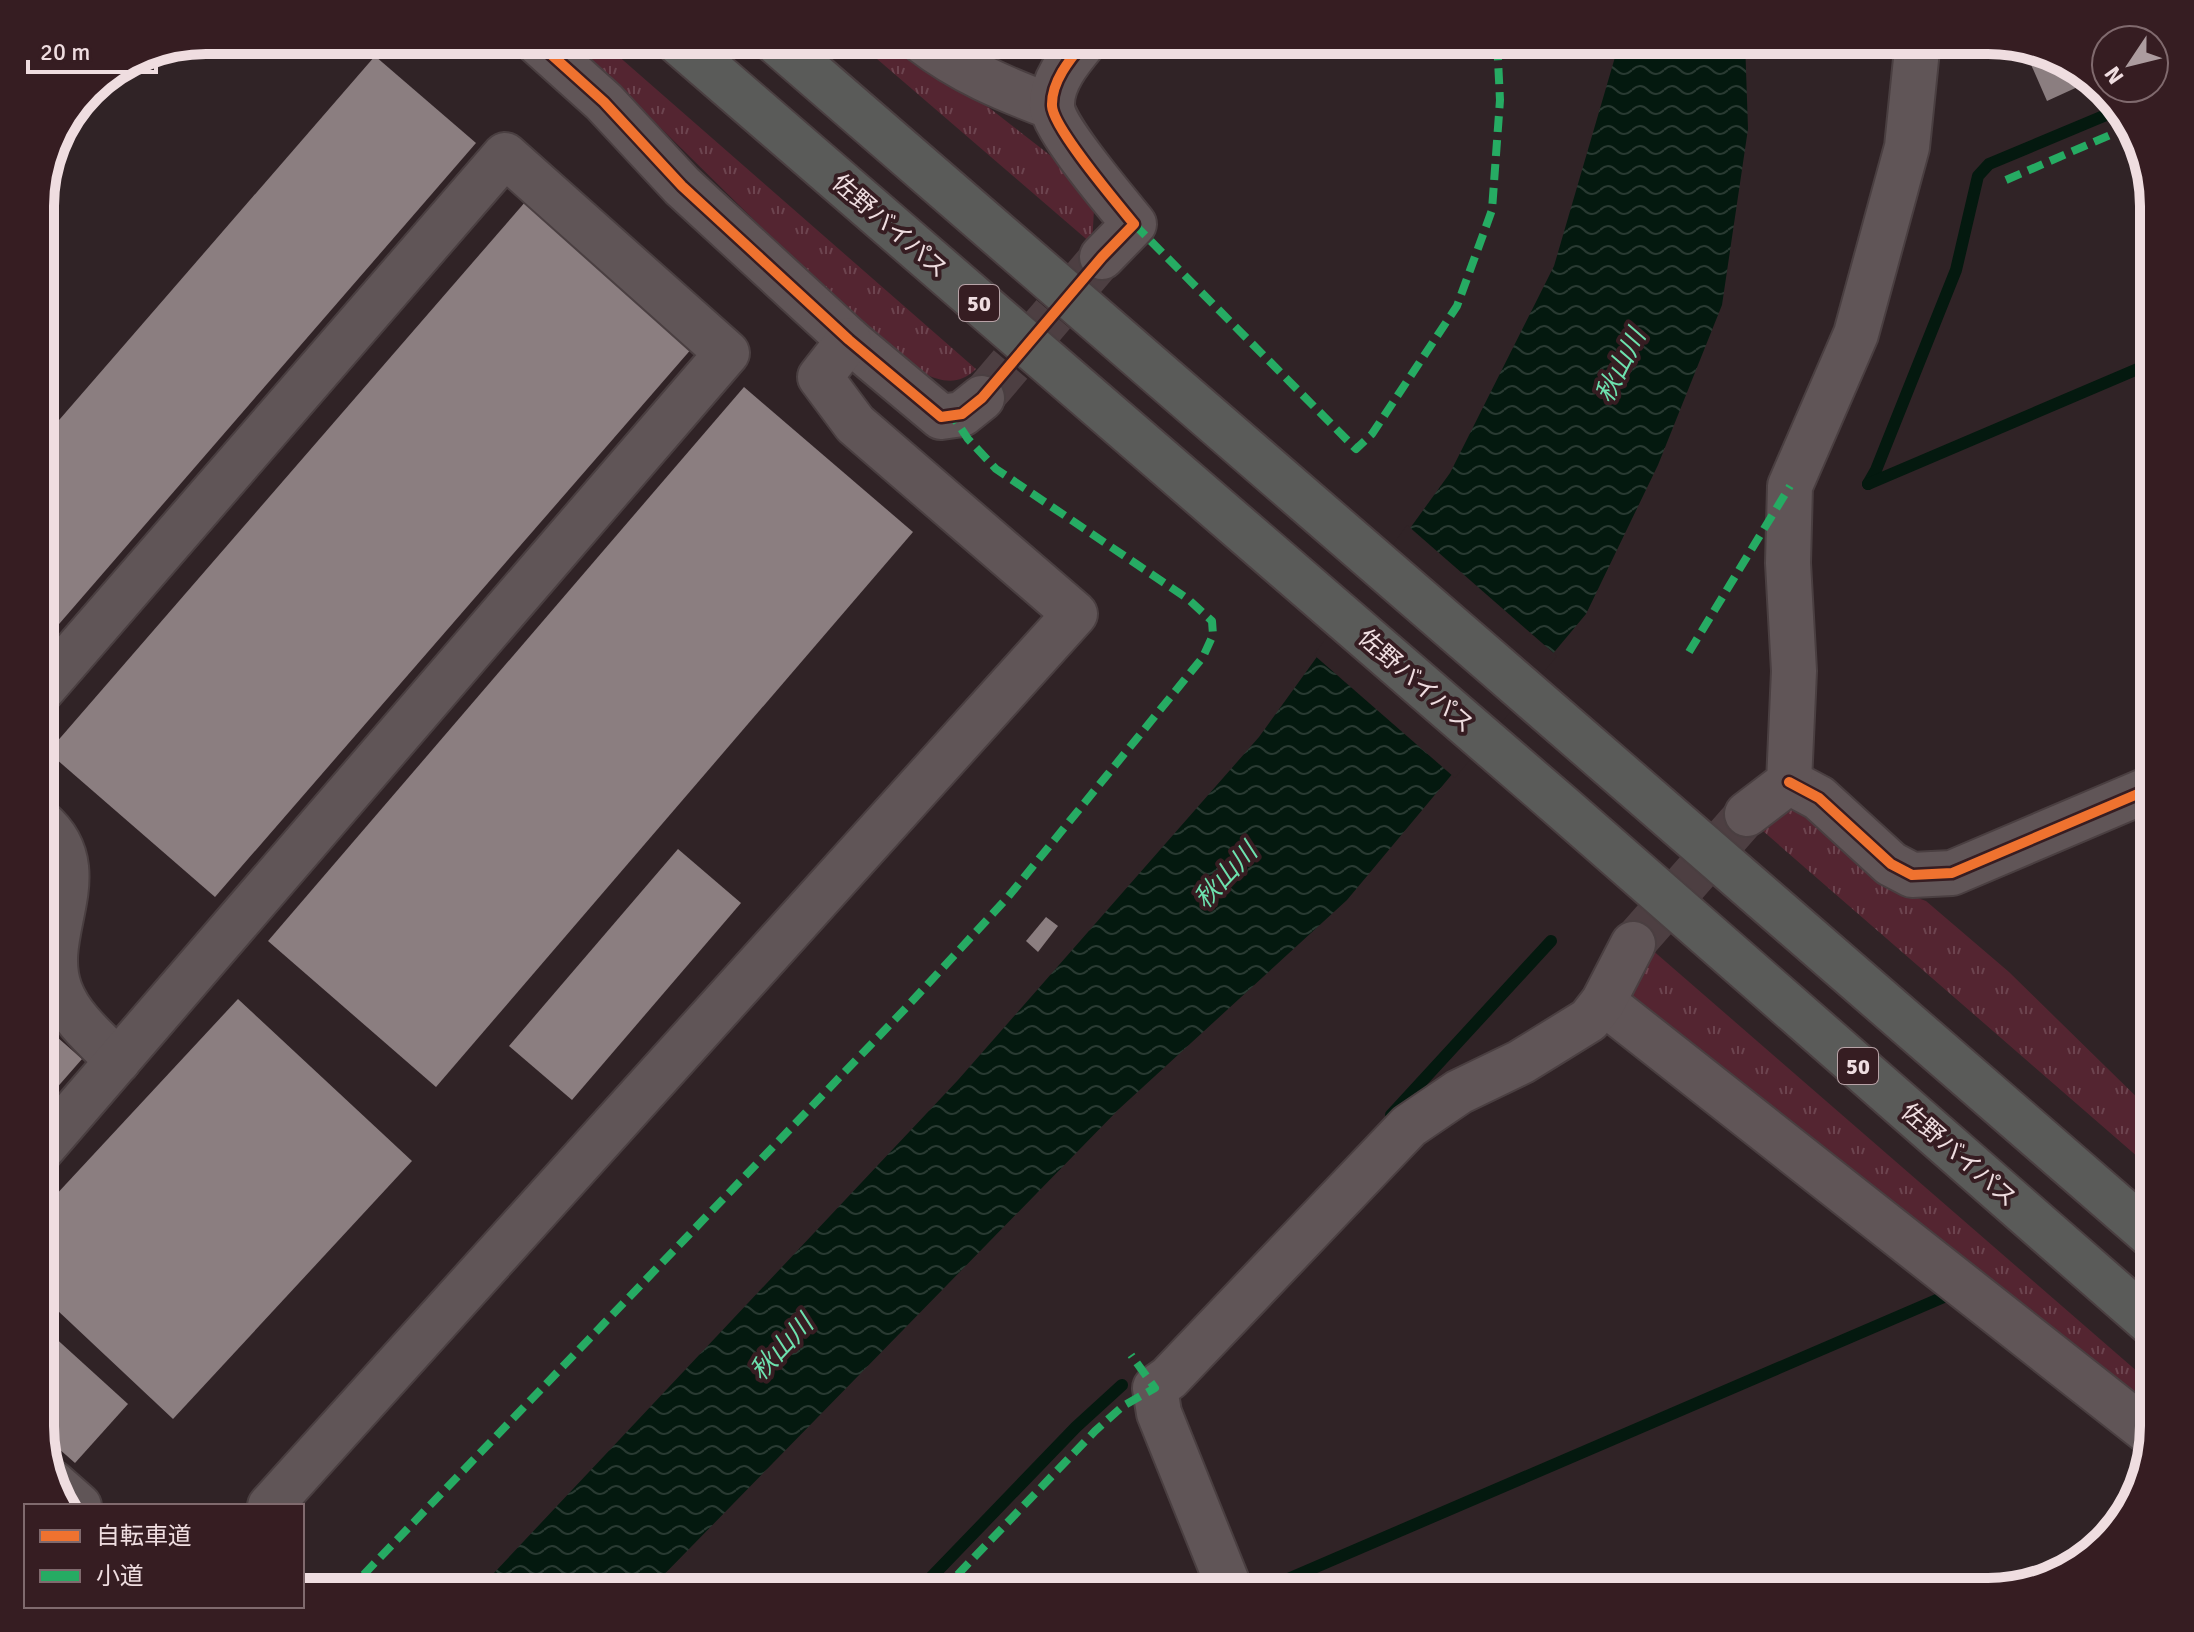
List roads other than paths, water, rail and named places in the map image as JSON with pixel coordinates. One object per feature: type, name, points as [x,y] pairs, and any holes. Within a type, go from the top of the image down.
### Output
[{"type":"highway","name":"佐野バイパス","points":[[692,54],[1562,807],[2140,1314]]},
{"type":"highway","points":[[790,54],[1605,758],[2140,1226]]},
{"type":"street","points":[[551,54],[604,102],[682,186],[849,340],[941,417],[962,414],[982,398]]},
{"type":"street","points":[[939,54],[997,87],[1052,107]]},
{"type":"street","points":[[1076,54],[1058,78],[1052,107],[1065,134],[1134,224],[1102,257]]},
{"type":"street","points":[[1789,782],[1794,671],[1788,563],[1790,486],[1856,334],[1907,147],[1917,54]]},
{"type":"street","points":[[54,676],[505,155],[727,353],[54,1135]]},
{"type":"street","points":[[272,1504],[1075,614],[855,424],[820,377],[849,340]]},
{"type":"street","points":[[1789,782],[1819,798],[1891,864],[1912,875],[1932,876],[1952,873],[2140,793]]},
{"type":"street","points":[[1747,814],[1789,782]]},
{"type":"street","points":[[54,840],[62,851],[68,875],[55,948],[55,974],[60,994],[81,1023],[118,1061]]},
{"type":"street","points":[[1225,1578],[1159,1413],[1155,1388],[1169,1378],[1409,1126],[1459,1092],[1556,1042],[1589,1020],[1603,1002],[1633,944]]},
{"type":"street","points":[[1603,1002],[2140,1425]]},
{"type":"water","name":"秋山川","points":[[1616,54],[1745,54],[1748,129],[1722,305],[1658,465],[1586,614],[1347,900],[1119,1109],[661,1578],[489,1578],[958,1080],[1259,737],[1450,473],[1554,266]]},
{"type":"waterway","points":[[1868,484],[1956,270],[1978,176],[1989,164],[2109,114]]},
{"type":"waterway","points":[[1868,484],[2140,368]]},
{"type":"waterway","points":[[1391,1115],[1551,941]]},
{"type":"waterway","points":[[1290,1578],[1946,1296]]},
{"type":"waterway","points":[[930,1578],[1076,1427],[1122,1385]]},
{"type":"tunnel","points":[[982,398],[1102,257]]},
{"type":"tunnel","points":[[1633,944],[1747,814]]}]
